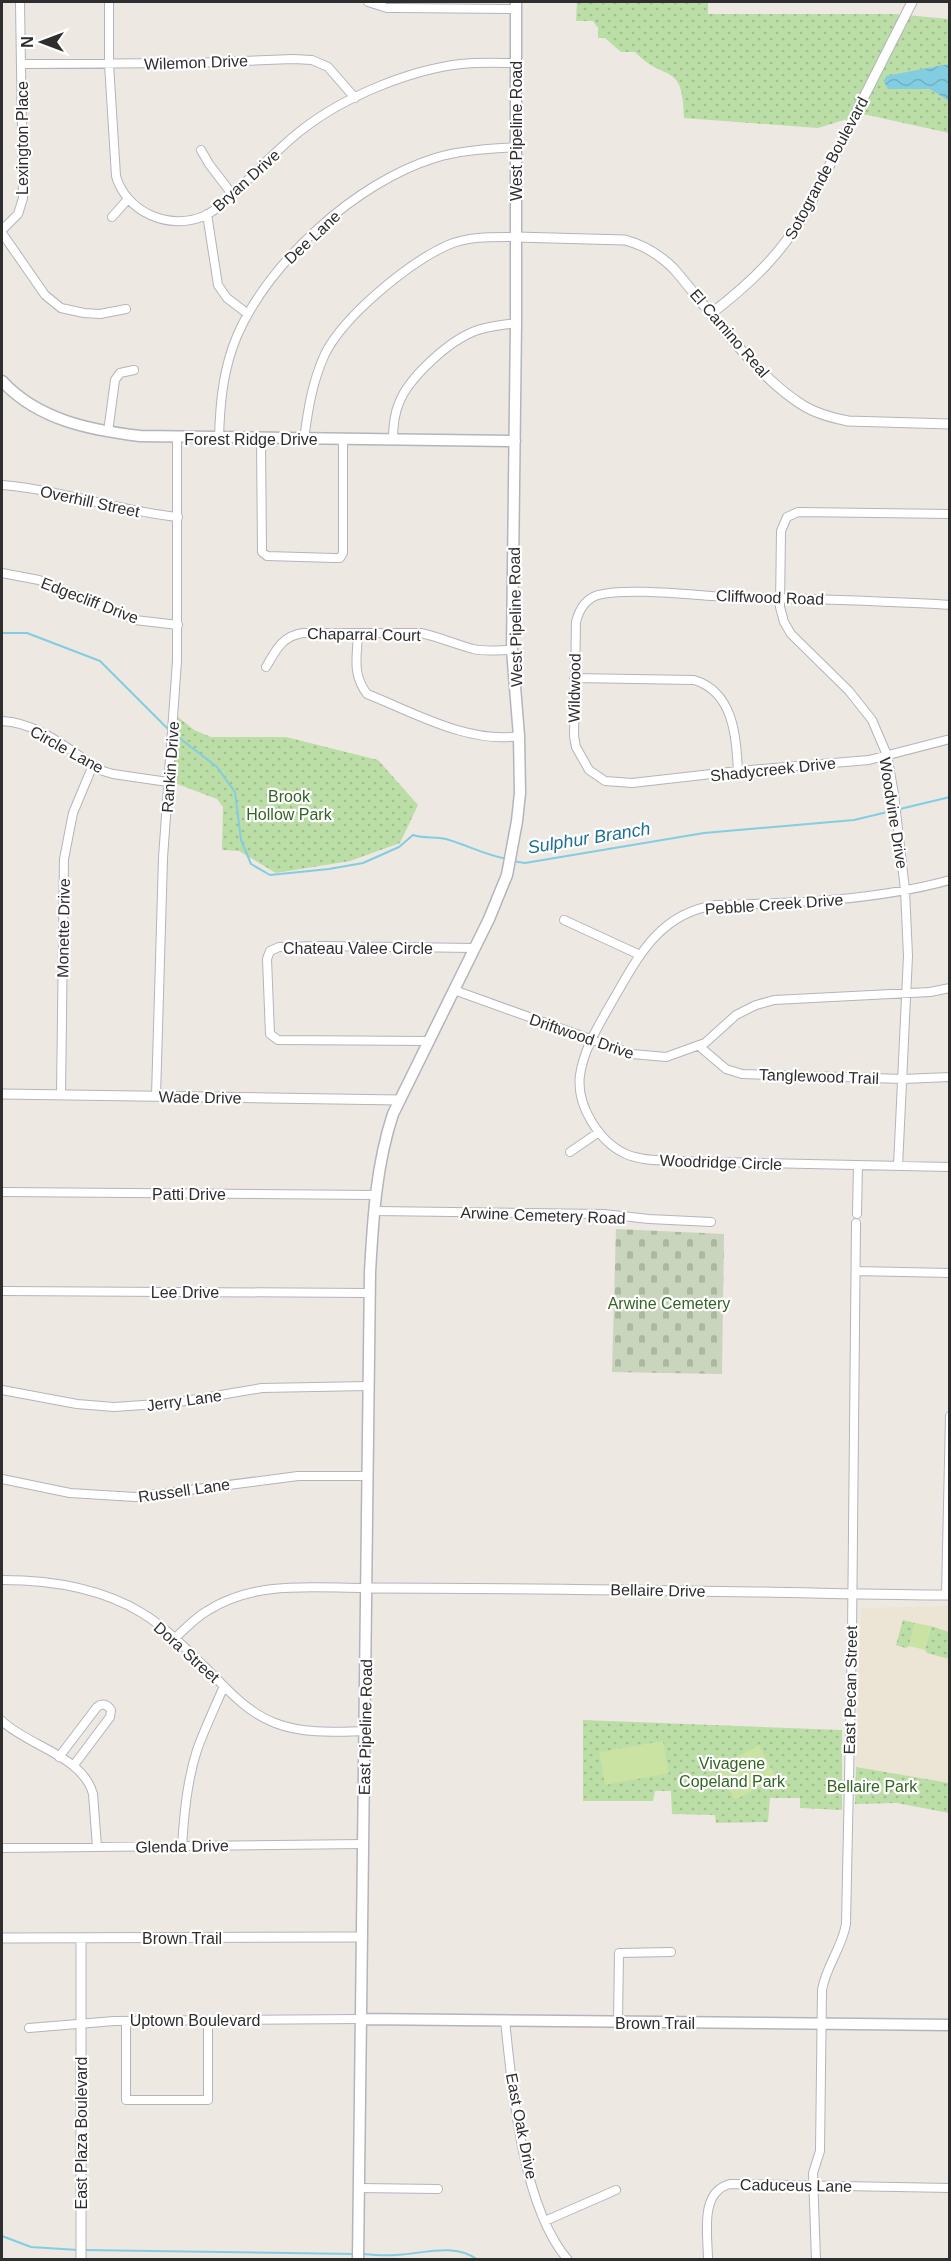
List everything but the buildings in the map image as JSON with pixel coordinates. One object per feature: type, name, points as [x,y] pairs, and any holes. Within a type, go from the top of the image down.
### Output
[{"type":"main road","name":"West Pipeline Road","points":[[376,1195],[385,1136],[399,1100],[475,948],[505,879],[515,841],[520,793],[519,736],[512,650],[516,323],[516,5]]},
{"type":"main road","name":"Forest Ridge Drive","points":[[2,381],[15,393],[49,414],[84,428],[108,432],[177,438],[515,441]]},
{"type":"main road","name":"East Pipeline Road","points":[[358,2254],[369,1293],[376,1195]]},
{"type":"main road","name":"Brown Trail","points":[[361,2019],[950,2025]]},
{"type":"street","name":"Lexington Place","points":[[2,232],[18,214],[23,198],[21,2]]},
{"type":"street","points":[[109,2],[109,64],[116,176],[128,199],[112,217]]},
{"type":"street","points":[[368,2],[387,8],[516,5]]},
{"type":"street","name":"Sotogrande Boulevard","points":[[712,313],[748,285],[793,235],[912,2]]},
{"type":"street","name":"Wilemon Drive","points":[[22,64],[109,64],[293,58],[312,60],[328,67],[355,98]]},
{"type":"street","name":"Bryan Drive","points":[[128,199],[147,214],[164,220],[188,220],[207,214],[303,129],[355,98],[386,84],[426,71],[462,64],[516,63]]},
{"type":"street","name":"Dee Lane","points":[[219,438],[220,405],[226,368],[236,337],[248,314],[280,266],[298,246],[354,200],[379,184],[423,162],[477,150],[516,147]]},
{"type":"street","points":[[201,150],[232,194]]},
{"type":"street","points":[[207,214],[218,285],[227,298],[248,314]]},
{"type":"street","points":[[2,232],[45,295],[61,308],[100,314],[126,309]]},
{"type":"street","points":[[304,439],[313,386],[324,356],[340,331],[370,300],[427,256],[448,245],[478,238],[516,237]]},
{"type":"street","name":"El Camino Real","points":[[516,237],[625,240],[639,244],[674,269],[737,345],[767,377],[792,398],[814,412],[848,421],[950,424]]},
{"type":"street","points":[[393,440],[394,420],[399,401],[412,382],[439,355],[476,331],[516,323]]},
{"type":"street","points":[[108,432],[115,380],[120,373],[134,370]]},
{"type":"street","name":"Rankin Drive","points":[[156,1096],[163,858],[178,625],[177,438]]},
{"type":"street","points":[[261,439],[262,552],[267,556],[340,558],[343,553],[343,439]]},
{"type":"street","name":"Overhill Street","points":[[2,485],[61,493],[149,514],[178,517]]},
{"type":"street","name":"Woodvine Drive","points":[[897,1166],[908,956],[905,890],[887,755],[872,720],[863,706],[792,634],[781,615],[781,531],[789,515],[798,512],[950,514]]},
{"type":"street","name":"Edgecliff Drive","points":[[2,573],[39,580],[135,620],[178,625]]},
{"type":"street","name":"Cliffwood Road","points":[[591,599],[618,593],[781,597],[950,605]]},
{"type":"street","name":"Wildwood","points":[[591,599],[582,606],[576,622],[574,736],[576,747],[589,770],[596,776]]},
{"type":"street","name":"Chaparral Court","points":[[266,667],[279,645],[293,634],[421,633],[471,648],[488,651],[512,650]]},
{"type":"street","points":[[358,634],[357,675],[367,694],[470,735],[506,738],[519,736]]},
{"type":"street","points":[[574,678],[694,680],[712,688],[729,711],[736,735],[738,771]]},
{"type":"street","name":"Circle Lane","points":[[2,721],[18,723],[42,732],[93,765],[113,774],[168,782]]},
{"type":"street","name":"Shadycreek Drive","points":[[596,776],[611,782],[632,783],[869,760],[950,739]]},
{"type":"street","name":"Monette Drive","points":[[61,1095],[64,859],[74,813],[93,765]]},
{"type":"street","name":"Pebble Creek Drive","points":[[592,1040],[640,955],[666,924],[683,914],[702,907],[815,902],[905,890],[950,880]]},
{"type":"street","points":[[564,920],[640,955]]},
{"type":"street","name":"Chateau Valee Circle","points":[[429,1041],[278,1040],[273,1038],[270,1034],[267,959],[270,951],[279,947],[310,946],[475,948]]},
{"type":"street","name":"Driftwood Drive","points":[[454,990],[642,1056],[666,1057],[699,1046],[736,1015],[764,1002],[950,988]]},
{"type":"street","name":"Woodridge Circle","points":[[592,1040],[586,1053],[580,1083],[586,1111],[599,1132],[624,1153],[651,1160],[950,1167]]},
{"type":"street","name":"Tanglewood Trail","points":[[699,1046],[726,1070],[742,1074],[950,1077]]},
{"type":"street","name":"Wade Drive","points":[[2,1094],[399,1100]]},
{"type":"street","points":[[570,1152],[599,1132]]},
{"type":"street","points":[[857,1214],[858,1165]]},
{"type":"street","name":"Patti Drive","points":[[2,1192],[376,1195]]},
{"type":"street","name":"Arwine Cemetery Road","points":[[375,1211],[604,1214],[711,1222]]},
{"type":"street","name":"East Pecan Street","points":[[816,2259],[813,2173],[820,2151],[823,1982],[841,1946],[846,1924],[856,1223]]},
{"type":"street","points":[[856,1270],[950,1273]]},
{"type":"street","name":"Lee Drive","points":[[2,1291],[369,1293]]},
{"type":"street","name":"Jerry Lane","points":[[2,1390],[77,1404],[114,1407],[173,1403],[262,1389],[368,1386]]},
{"type":"street","points":[[948,1595],[950,1416]]},
{"type":"street","name":"Russell Lane","points":[[2,1479],[70,1493],[135,1497],[298,1476],[367,1476]]},
{"type":"street","name":"Dora Street","points":[[2,1580],[51,1584],[92,1592],[142,1613],[174,1638],[254,1712],[275,1723],[304,1731],[365,1731]]},
{"type":"street","points":[[174,1638],[205,1612],[222,1602],[249,1592],[279,1588],[366,1588]]},
{"type":"street","name":"Bellaire Drive","points":[[366,1588],[948,1595]]},
{"type":"street","points":[[182,1846],[184,1813],[194,1763],[204,1731],[224,1686]]},
{"type":"street","points":[[59,1757],[97,1707],[107,1706],[111,1712],[110,1717],[74,1765]]},
{"type":"street","points":[[2,1721],[16,1733],[74,1765],[83,1774],[91,1786],[97,1847]]},
{"type":"street","name":"Glenda Drive","points":[[2,1848],[363,1844]]},
{"type":"street","name":"Brown Trail","points":[[2,1938],[362,1938]]},
{"type":"street","name":"East Plaza Boulevard","points":[[81,1938],[81,2259]]},
{"type":"street","points":[[618,2022],[619,1953],[671,1953]]},
{"type":"street","name":"Uptown Boulevard","points":[[29,2028],[126,2021],[361,2019]]},
{"type":"street","points":[[126,2021],[126,2100],[208,2100],[208,2020]]},
{"type":"street","name":"East Oak Drive","points":[[505,2020],[523,2150],[545,2221],[568,2259]]},
{"type":"street","name":"Caduceus Lane","points":[[708,2259],[708,2206],[716,2190],[730,2184],[950,2188]]},
{"type":"street","points":[[359,2188],[438,2189]]},
{"type":"street","points":[[545,2221],[616,2190]]},
{"type":"shaded area","points":[[949,1606],[949,1783],[856,1767],[861,1608]]},
{"type":"green space","points":[[577,2],[708,2],[708,14],[895,14],[949,19],[949,133],[863,114],[818,128],[684,118],[683,100],[676,80],[646,62],[635,52],[621,52],[605,38],[598,38],[598,28],[593,21],[576,21]]},
{"type":"green space","name":"Brook Hollow Park","points":[[178,717],[194,730],[211,737],[286,737],[378,760],[418,805],[400,843],[350,861],[276,873],[239,851],[222,850],[223,807],[217,799],[172,782]]},
{"type":"green space","name":"Arwine Cemetery","points":[[616,1229],[724,1234],[722,1374],[612,1372]]},
{"type":"green space","points":[[903,1620],[915,1623],[909,1646],[906,1648],[896,1645]]},
{"type":"green space","points":[[915,1623],[931,1626],[925,1650],[909,1646]]},
{"type":"green space","points":[[931,1626],[949,1632],[949,1659],[927,1653],[925,1650]]},
{"type":"green space","name":"Vivagene Copeland Park","points":[[583,1720],[842,1730],[842,1810],[800,1808],[800,1798],[770,1798],[768,1822],[716,1823],[715,1815],[672,1814],[671,1791],[655,1791],[653,1801],[583,1801]]},
{"type":"green space","points":[[663,1741],[669,1773],[605,1785],[599,1752]]},
{"type":"green space","points":[[759,1745],[776,1778],[735,1800],[717,1768]]},
{"type":"green space","name":"Bellaire Park","points":[[856,1767],[949,1783],[949,1813],[897,1803],[855,1804]]},
{"type":"water","points":[[949,64],[949,101],[930,89],[888,89],[884,82],[886,76]]},
{"type":"waterway","name":"Sulphur Branch","points":[[2,633],[27,633],[100,661],[169,730]]},
{"type":"waterway","name":"Sulphur Branch","points":[[173,733],[217,767],[235,792],[241,840],[251,864],[270,875],[363,863],[399,847],[413,835],[446,839],[507,859]]},
{"type":"waterway","name":"Sulphur Branch","points":[[512,861],[525,863],[704,833],[854,820],[950,797]]},
{"type":"waterway","points":[[2,2236],[31,2247],[78,2250]]},
{"type":"waterway","points":[[83,2250],[354,2254]]},
{"type":"waterway","points":[[362,2254],[391,2255],[449,2250],[459,2251],[478,2260]]}]
